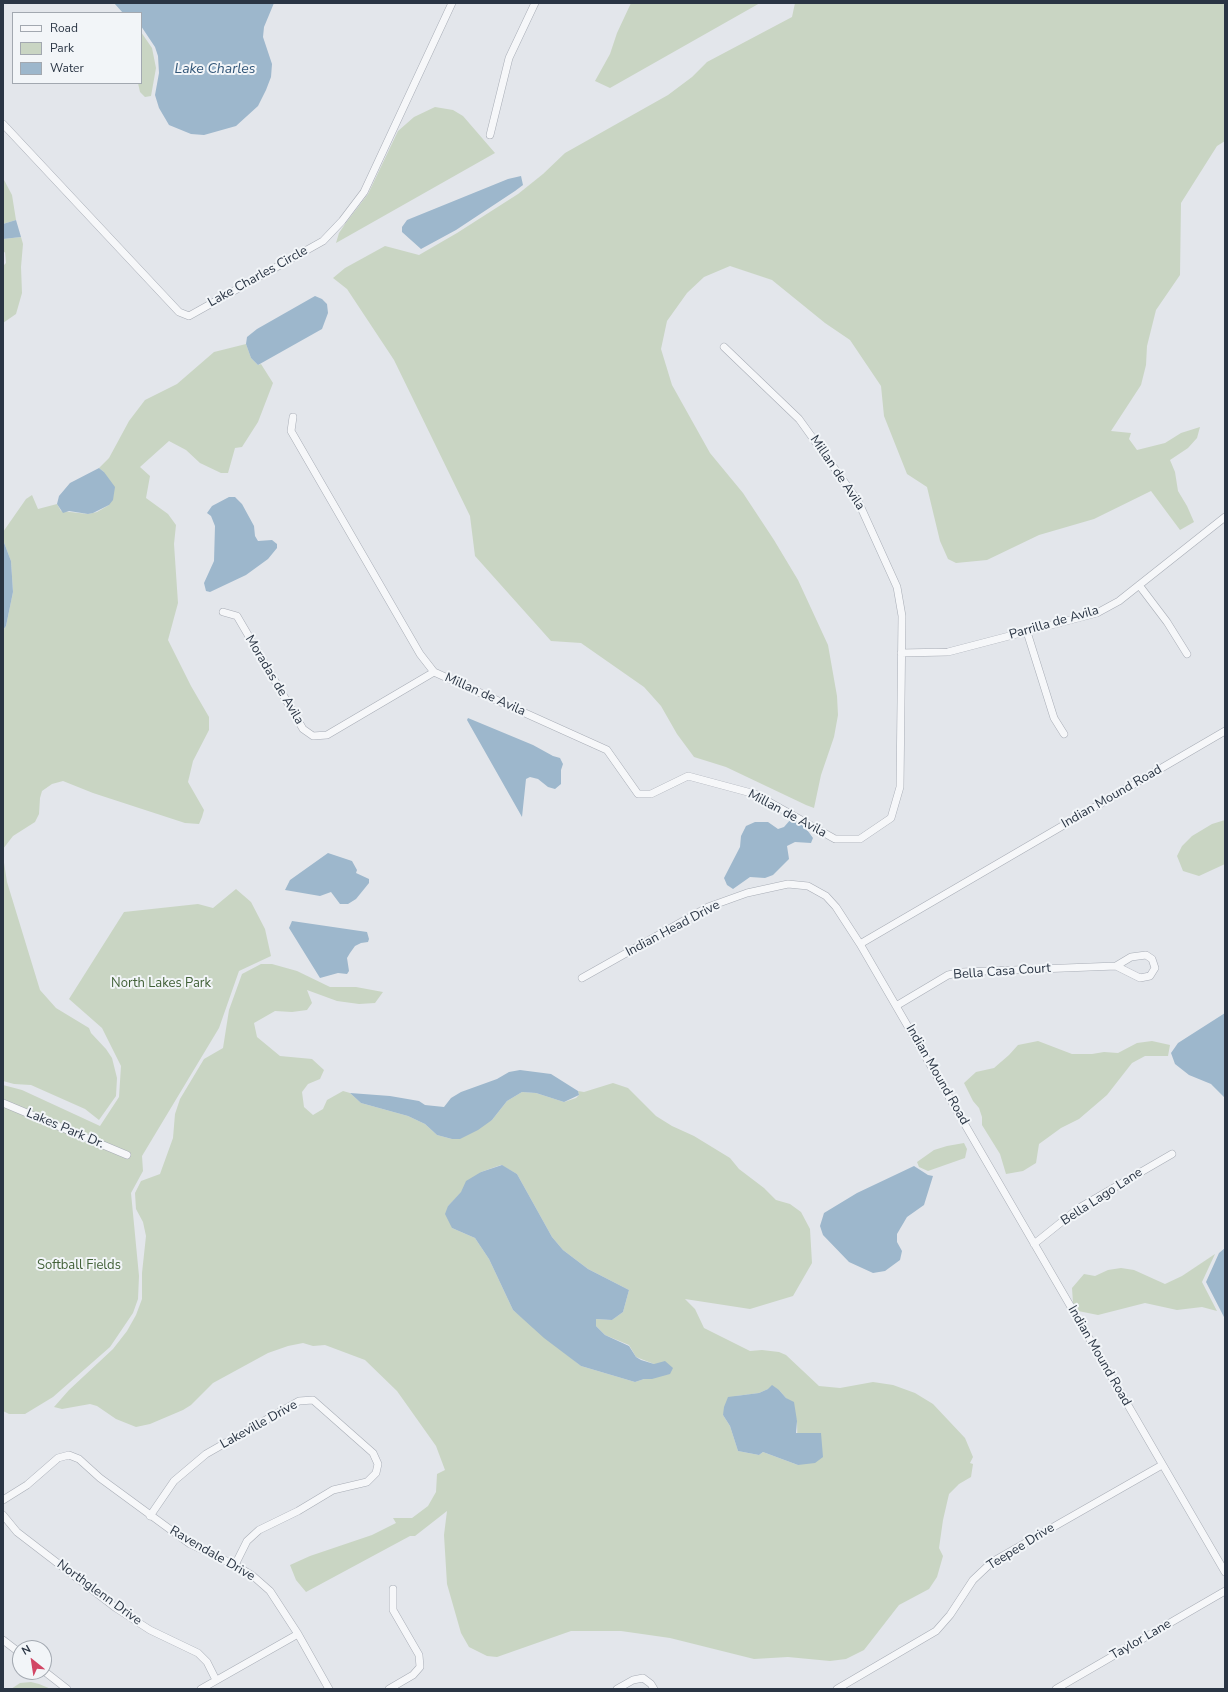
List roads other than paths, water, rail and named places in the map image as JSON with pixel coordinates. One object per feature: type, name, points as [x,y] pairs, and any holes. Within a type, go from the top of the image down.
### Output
[{"type":"street","name":"Lake Charles Circle","points":[[3,124],[179,312],[190,316],[323,241],[342,221],[364,192],[452,3]]},
{"type":"street","points":[[490,135],[509,58],[535,3]]},
{"type":"street","name":"Millan de Avila","points":[[293,417],[291,432],[420,654],[434,672],[607,750],[638,794],[651,794],[688,776],[755,794],[835,839],[860,839],[891,818],[900,788],[902,616],[897,587],[858,500],[799,419],[724,347]]},
{"type":"street","name":"Parrilla de Avila","points":[[901,653],[948,652],[1097,613],[1119,601],[1225,517]]},
{"type":"street","points":[[1139,585],[1167,622],[1187,654]]},
{"type":"street","name":"Moradas de Avila","points":[[223,612],[237,616],[303,729],[313,736],[327,735],[434,672]]},
{"type":"street","points":[[1027,632],[1054,718],[1064,734]]},
{"type":"street","name":"Indian Mound Road","points":[[1225,731],[860,944],[1225,1572]]},
{"type":"street","name":"Indian Head Drive","points":[[582,978],[708,907],[747,893],[788,884],[808,886],[826,896],[836,907],[860,944]]},
{"type":"street","name":"Bella Casa Court","points":[[896,1006],[948,975],[962,972],[1116,966],[1132,957],[1146,954],[1152,959],[1155,968],[1150,976],[1140,978],[1116,966]]},
{"type":"street","name":"Lakes Park Dr.","points":[[3,1103],[127,1155]]},
{"type":"street","name":"Bella Lago Lane","points":[[1034,1244],[1080,1208],[1172,1154]]},
{"type":"street","name":"Lakeville Drive","points":[[150,1516],[174,1481],[206,1454],[299,1402],[313,1400],[373,1453],[378,1464],[376,1473],[367,1482],[333,1490],[298,1511],[259,1530],[247,1541],[235,1565]]},
{"type":"street","name":"Ravendale Drive","points":[[3,1500],[27,1485],[58,1458],[69,1455],[79,1459],[100,1478],[190,1544],[235,1565],[253,1576],[270,1591],[298,1634],[329,1689]]},
{"type":"street","name":"Teepee Drive","points":[[838,1689],[936,1631],[950,1615],[973,1580],[992,1562],[1162,1464]]},
{"type":"street","name":"Northglenn Drive","points":[[3,1515],[17,1532],[116,1608],[150,1630],[198,1653],[207,1662],[216,1680]]},
{"type":"street","points":[[389,1689],[413,1675],[420,1667],[419,1655],[393,1610],[393,1589]]},
{"type":"street","name":"Taylor Lane","points":[[1056,1689],[1225,1591]]},
{"type":"street","points":[[201,1689],[298,1634]]},
{"type":"street","points":[[3,1640],[12,1647]]},
{"type":"street","points":[[52,1677],[67,1689]]},
{"type":"street","points":[[617,1689],[633,1680],[642,1678],[651,1684],[654,1689]]},
{"type":"water","name":"Lake Charles","points":[[114,3],[274,3],[264,27],[263,37],[272,64],[271,77],[258,106],[236,126],[204,135],[191,134],[169,125],[159,108],[155,95],[159,73],[158,56],[155,47],[142,28],[142,12],[122,12]]},
{"type":"water","points":[[521,176],[523,185],[515,191],[456,230],[421,249],[402,232],[402,227],[407,220],[508,179]]},
{"type":"water","points":[[16,220],[21,237],[3,239],[3,224]]},
{"type":"water","points":[[315,296],[322,299],[327,304],[328,313],[322,329],[258,365],[251,358],[246,344],[247,337],[257,329]]},
{"type":"water","points":[[99,468],[104,472],[115,487],[113,500],[109,505],[88,514],[69,511],[63,513],[57,504],[59,496],[70,483]]},
{"type":"water","points":[[229,497],[235,497],[242,504],[254,526],[255,536],[258,541],[272,540],[277,544],[277,548],[268,559],[246,575],[210,592],[206,591],[204,583],[214,561],[215,526],[211,516],[207,513],[212,506]]},
{"type":"water","points":[[3,540],[11,561],[13,592],[6,626],[3,630]]},
{"type":"water","points":[[468,718],[560,758],[563,764],[561,770],[561,784],[555,789],[548,787],[538,779],[530,777],[526,779],[522,817],[467,720]]},
{"type":"water","points":[[791,819],[805,827],[813,838],[811,843],[795,842],[787,846],[789,859],[773,875],[765,878],[750,877],[733,889],[727,885],[724,878],[740,847],[741,836],[746,826],[755,822],[768,822],[778,829],[784,827]]},
{"type":"water","points":[[328,853],[352,861],[357,870],[356,873],[369,879],[369,883],[356,899],[348,904],[340,904],[331,892],[320,896],[285,890],[290,880]]},
{"type":"water","points":[[292,921],[367,932],[369,939],[368,942],[355,946],[350,953],[347,958],[349,971],[347,974],[338,973],[320,978],[289,928]]},
{"type":"water","points":[[1225,1013],[1225,1098],[1211,1084],[1189,1075],[1175,1064],[1171,1053],[1178,1043]]},
{"type":"water","points":[[520,1070],[551,1074],[578,1091],[579,1095],[564,1102],[536,1093],[522,1092],[507,1101],[492,1120],[478,1130],[460,1139],[452,1139],[437,1135],[425,1124],[408,1116],[361,1103],[350,1093],[390,1096],[419,1101],[425,1105],[444,1107],[451,1098],[461,1092],[497,1079],[509,1072]]},
{"type":"water","points":[[502,1165],[517,1174],[552,1237],[563,1250],[588,1269],[629,1290],[623,1312],[612,1320],[596,1319],[596,1326],[605,1335],[629,1346],[636,1357],[641,1360],[654,1364],[665,1361],[673,1368],[670,1374],[635,1382],[581,1366],[544,1338],[513,1310],[489,1259],[475,1238],[452,1228],[445,1214],[448,1206],[461,1192],[466,1181],[481,1172]]},
{"type":"water","points":[[914,1166],[928,1175],[933,1176],[924,1205],[907,1217],[897,1234],[897,1242],[902,1251],[900,1260],[885,1271],[873,1273],[849,1262],[823,1235],[820,1226],[824,1213],[857,1193]]},
{"type":"water","points":[[1225,1248],[1225,1319],[1206,1282],[1219,1253]]},
{"type":"water","points":[[772,1385],[786,1398],[794,1402],[797,1421],[796,1433],[821,1433],[823,1457],[815,1463],[798,1465],[763,1452],[759,1455],[738,1451],[730,1426],[723,1415],[728,1397],[759,1393],[768,1389]]},
{"type":"park label","name":"North Lakes Park","points":[[161,984]]},
{"type":"park label","name":"Softball Fields","points":[[79,1266]]}]
